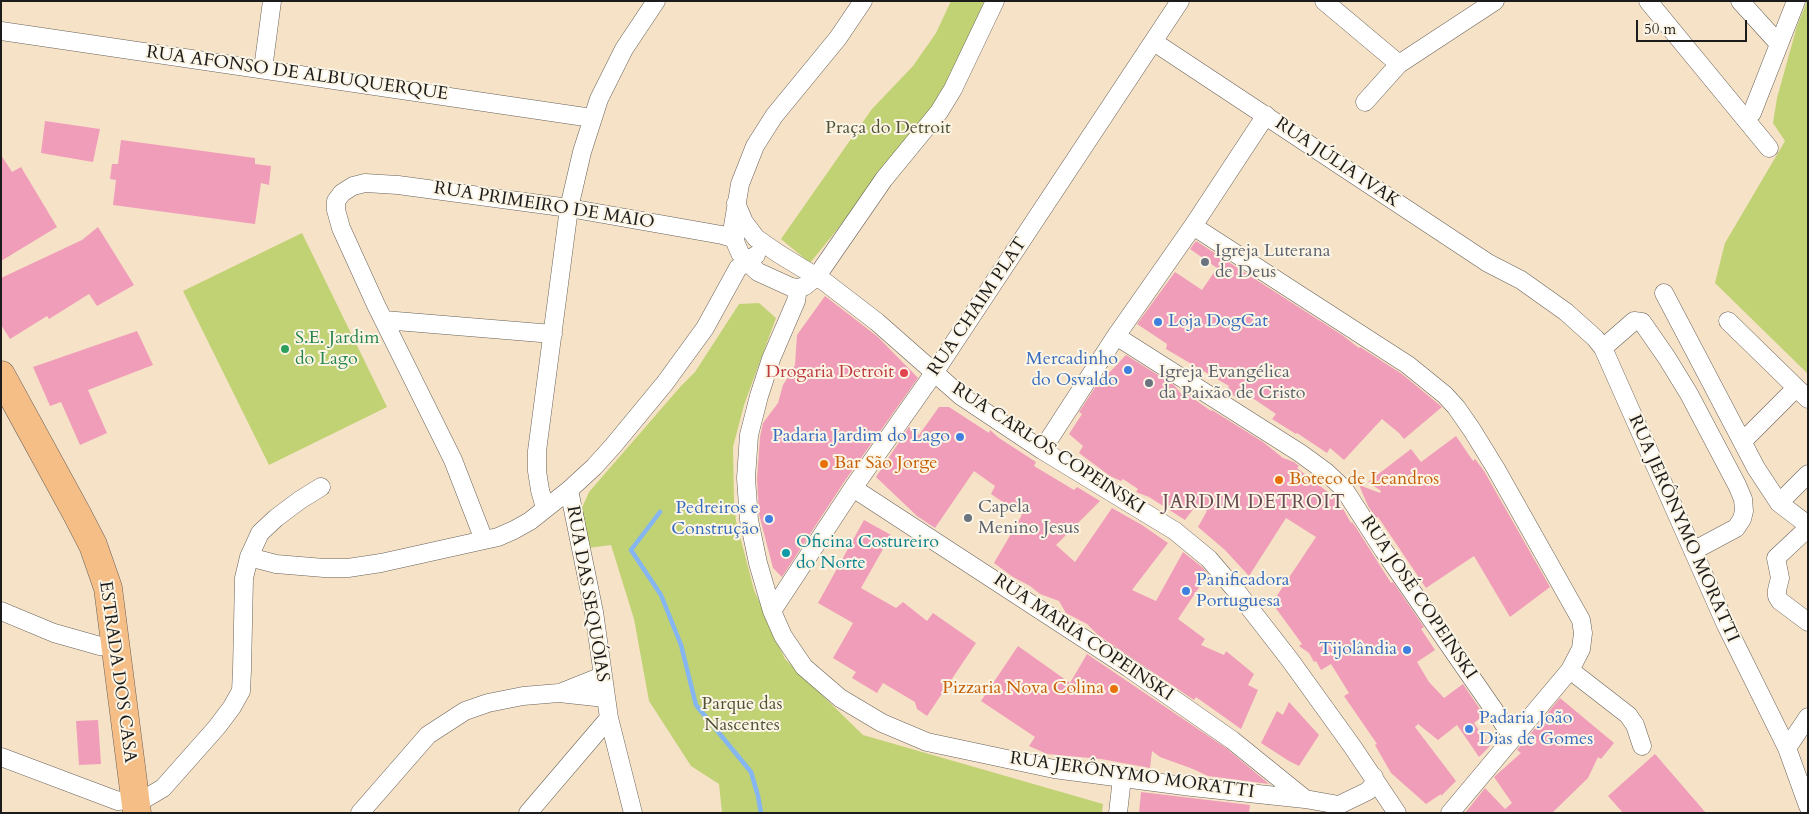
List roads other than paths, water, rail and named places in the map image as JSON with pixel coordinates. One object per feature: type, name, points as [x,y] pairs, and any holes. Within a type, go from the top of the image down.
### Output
[{"type":"main road","name":"ESTRADA DOS CASA","points":[[1,375],[70,518]]},
{"type":"main road","name":"ESTRADA DOS CASA","points":[[1,407],[70,518],[93,546],[108,588],[108,647],[128,807]]},
{"type":"street","points":[[263,69],[272,1]]},
{"type":"street","points":[[545,508],[540,490],[537,451],[569,208],[582,152],[603,90],[624,49],[656,1]]},
{"type":"street","points":[[863,1],[838,38],[768,124],[755,146],[740,184],[733,219],[735,239],[740,253],[752,266],[782,284],[798,288],[809,284],[818,276],[884,179],[939,112],[953,89],[995,1]]},
{"type":"street","name":"RUA CHAIM PLAT","points":[[772,611],[853,488],[934,373],[1180,1]]},
{"type":"street","points":[[1324,1],[1399,64]]},
{"type":"street","points":[[1365,102],[1399,64],[1495,1]]},
{"type":"street","points":[[1648,1],[1769,148]]},
{"type":"street","points":[[1740,1],[1779,44]]},
{"type":"street","points":[[1745,119],[1752,112],[1796,1]]},
{"type":"street","name":"RUA AFONSO DE ALBUQUERQUE","points":[[1,31],[592,118]]},
{"type":"street","name":"RUA JÚLIA IVAK","points":[[1154,42],[1488,263],[1521,280]]},
{"type":"street","points":[[1042,450],[1116,336],[1193,226],[1266,115]]},
{"type":"street","name":"RUA PRIMEIRO DE MAIO","points":[[384,320],[341,228],[336,210],[336,200],[342,193],[353,186],[371,183],[398,185],[569,208],[696,230],[735,239]]},
{"type":"street","name":"RUA CARLOS COPEINSKI","points":[[736,203],[744,222],[750,231],[762,242],[818,276],[877,322],[961,396],[1042,450],[1175,531],[1208,559],[1238,593],[1290,660],[1371,784],[1397,813]]},
{"type":"street","points":[[1193,226],[1408,365],[1433,384],[1456,407],[1496,470],[1581,620],[1583,633],[1581,649],[1570,670],[1512,736],[1450,813]]},
{"type":"street","points":[[249,558],[276,564],[348,568],[381,563],[498,537],[514,530],[530,520],[594,467],[660,390],[705,328],[734,274],[752,266],[763,252],[779,254]]},
{"type":"street","name":"RUA JERÔNYMO MORATTI","points":[[1521,280],[1582,326],[1603,348],[1726,625],[1787,748],[1808,806]]},
{"type":"street","name":"RUA JERÔNYMO MORATTI","points":[[798,288],[796,301],[771,359],[759,396],[749,434],[746,478],[749,520],[758,563],[772,611],[783,636],[804,667],[840,698],[882,723],[927,742],[1054,769],[1305,799],[1339,805],[1357,813]]},
{"type":"street","points":[[1664,293],[1756,468],[1779,503],[1808,527],[1776,558],[1780,578],[1777,596],[1780,601],[1808,622]]},
{"type":"street","points":[[384,320],[553,334]]},
{"type":"street","points":[[384,320],[453,460],[484,540]]},
{"type":"street","points":[[1603,348],[1634,321],[1642,322],[1689,394],[1737,485],[1743,499],[1744,511],[1742,519],[1736,528],[1693,551]]},
{"type":"street","points":[[1728,321],[1802,394],[1742,441]]},
{"type":"street","name":"RUA JOSÉ COPEINSKI","points":[[1116,336],[1300,453],[1326,472],[1344,489],[1384,551],[1512,736]]},
{"type":"street","points":[[1779,503],[1808,474]]},
{"type":"street","points":[[1,757],[128,807],[155,794],[175,777],[222,720],[232,707],[240,690],[244,578],[249,558],[260,533],[276,518],[321,487]]},
{"type":"street","name":"RUA MARIA COPEINSKI","points":[[853,488],[1129,668],[1232,740],[1305,799]]},
{"type":"street","name":"RUA DAS SEQUÓIAS","points":[[568,490],[594,612],[609,718],[633,813]]},
{"type":"street","points":[[1,611],[54,633],[108,647]]},
{"type":"street","points":[[1570,670],[1628,715],[1636,725],[1642,746]]},
{"type":"street","points":[[559,693],[602,676]]},
{"type":"street","points":[[360,813],[428,736],[447,722],[466,712],[488,703],[523,696],[559,693],[605,698]]},
{"type":"street","points":[[1787,748],[1808,717]]},
{"type":"street","points":[[528,813],[609,718]]},
{"type":"street","points":[[1118,813],[1122,778]]},
{"type":"street","points":[[1339,805],[1371,784]]},
{"type":"waterway","points":[[660,512],[631,550],[661,595],[681,645],[696,705],[751,772],[761,813]]},
{"type":"place","name":"Igreja Luterana de Deus","points":[[1205,262]]},
{"type":"place","name":"Loja DogCat","points":[[1158,322]]},
{"type":"place","name":"S.E. Jardim do Lago","points":[[285,349]]},
{"type":"place","name":"Mercadinho do Osvaldo","points":[[1128,370]]},
{"type":"place","name":"Drogaria Detroit","points":[[904,373]]},
{"type":"place","name":"Igreja Evangélica da Paixão de Cristo","points":[[1149,383]]},
{"type":"place","name":"Padaria Jardim do Lago","points":[[960,437]]},
{"type":"place","name":"Bar São Jorge","points":[[824,464]]},
{"type":"place","name":"Boteco de Leandros","points":[[1279,480]]},
{"type":"place","name":"Capela Menino Jesus","points":[[968,518]]},
{"type":"place","name":"Pedreiros e Construção","points":[[769,519]]},
{"type":"place","name":"Oficina Costureiro do Norte","points":[[786,553]]},
{"type":"place","name":"Panificadora Portuguesa","points":[[1186,591]]},
{"type":"place","name":"Tijolândia","points":[[1407,650]]},
{"type":"place","name":"Pizzaria Nova Colina","points":[[1114,689]]},
{"type":"place","name":"Padaria João Dias de Gomes","points":[[1469,729]]},
{"type":"district","name":"JARDIM DETROIT","points":[[1254,504]]},
{"type":"park label","name":"Praça do Detroit","points":[[888,129]]},
{"type":"park label","name":"Parque das Nascentes","points":[[742,715]]}]
